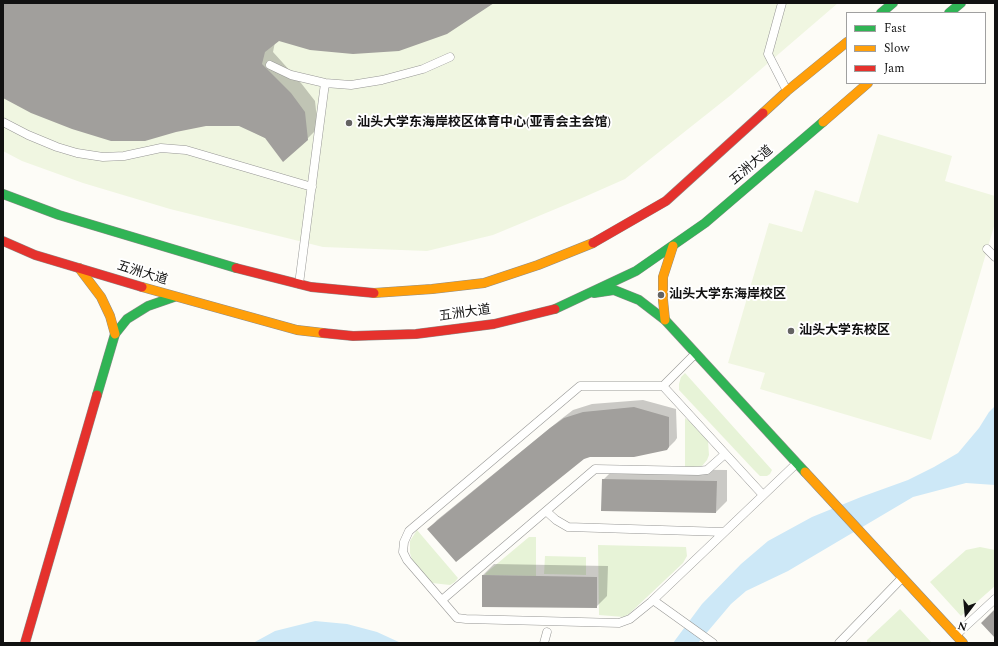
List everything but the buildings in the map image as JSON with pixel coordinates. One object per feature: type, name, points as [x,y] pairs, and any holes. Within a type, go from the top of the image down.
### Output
[{"type":"main road","points":[[882,12],[893,3]]},
{"type":"main road","points":[[950,12],[961,3]]},
{"type":"main road","points":[[3,194],[59,215],[129,237],[241,270],[299,285],[376,293],[484,283],[538,266],[595,242],[666,201],[787,91],[846,43]]},
{"type":"main road","name":"五洲大道","points":[[3,241],[35,255],[174,297],[297,330],[353,336],[416,334],[494,324],[554,309],[636,271],[705,223],[867,84]]},
{"type":"main road","points":[[665,320],[663,277],[673,246]]},
{"type":"main road","points":[[79,268],[102,297],[110,316],[115,334]]},
{"type":"main road","points":[[585,295],[614,290],[639,300],[665,320],[963,643]]},
{"type":"main road","points":[[25,643],[115,334],[127,319],[148,306],[174,297]]},
{"type":"lane","points":[[782,3],[768,54],[787,91]]},
{"type":"lane","points":[[270,65],[291,75],[326,83],[351,84],[382,80],[423,69],[450,57]]},
{"type":"lane","points":[[299,285],[326,83]]},
{"type":"lane","points":[[3,122],[28,135],[57,147],[77,153],[104,157],[124,156],[161,148],[186,150],[312,187]]},
{"type":"lane","points":[[987,249],[995,258]]},
{"type":"lane","points":[[696,354],[663,386],[580,386],[409,531],[404,542],[403,552],[407,560],[457,618],[619,623],[630,619],[653,600],[797,463]]},
{"type":"lane","points":[[663,386],[763,495]]},
{"type":"lane","points":[[442,600],[595,469],[708,470],[725,454]]},
{"type":"lane","points":[[546,511],[556,520],[568,527],[724,532]]},
{"type":"lane","points":[[840,643],[902,578]]},
{"type":"lane","points":[[956,635],[995,599]]},
{"type":"lane","points":[[653,600],[714,643]]},
{"type":"lane","points":[[544,643],[547,632]]},
{"type":"green space","name":"汕头大学东海岸校区体育中心(亚青会主会馆)","points":[[3,3],[838,3],[731,95],[625,179],[493,235],[427,251],[323,247],[170,209],[83,183],[22,161],[3,151]]},
{"type":"green space","points":[[878,134],[952,156],[945,181],[995,196],[995,223],[931,440],[760,389],[765,373],[728,363],[769,223],[802,232],[815,190],[858,203]]},
{"type":"green space","points":[[685,373],[772,470],[770,474],[767,476],[760,476],[679,390],[681,377]]},
{"type":"green space","points":[[685,418],[708,441],[709,455],[702,466],[685,468]]},
{"type":"green space","points":[[417,530],[458,578],[455,582],[450,585],[432,583],[412,560],[410,553],[410,541]]},
{"type":"green space","points":[[529,537],[536,537],[536,576],[485,575],[486,573]]},
{"type":"green space","points":[[598,545],[686,547],[687,556],[683,563],[629,614],[624,617],[599,615]]},
{"type":"green space","points":[[980,547],[995,550],[995,586],[961,616],[930,582],[966,550]]},
{"type":"green space","points":[[545,556],[586,557],[586,575],[544,574]]},
{"type":"green space","points":[[900,609],[932,643],[867,643],[867,640]]},
{"type":"water","points":[[995,406],[995,485],[966,483],[913,497],[788,571],[746,591],[731,604],[698,643],[673,643],[702,604],[741,564],[768,541],[812,517],[908,480],[958,453]]},
{"type":"water","points":[[315,621],[347,624],[377,632],[401,643],[253,643],[275,631]]},
{"type":"traffic: fast","points":[[882,12],[893,3]]},
{"type":"traffic: fast","points":[[950,12],[961,3]]},
{"type":"traffic: fast","points":[[555,309],[636,271],[705,223],[823,122]]},
{"type":"traffic: fast","points":[[3,194],[59,215],[236,268]]},
{"type":"traffic: fast","points":[[594,293],[614,290],[639,300],[665,320],[805,472]]},
{"type":"traffic: fast","points":[[97,395],[115,334],[127,319],[148,306],[174,297]]},
{"type":"traffic: slow","points":[[763,113],[787,91],[846,43]]},
{"type":"traffic: slow","points":[[823,122],[867,84]]},
{"type":"traffic: slow","points":[[374,293],[432,289],[484,283],[538,265],[593,243]]},
{"type":"traffic: slow","points":[[665,320],[663,277],[673,246]]},
{"type":"traffic: slow","points":[[79,268],[101,297],[110,316],[115,334]]},
{"type":"traffic: slow","points":[[142,287],[297,330],[323,333]]},
{"type":"traffic: slow","points":[[805,472],[963,643]]},
{"type":"traffic: jam","points":[[593,243],[666,201],[763,113]]},
{"type":"traffic: jam","points":[[3,241],[35,255],[142,287]]},
{"type":"traffic: jam","points":[[236,268],[311,287],[374,293]]},
{"type":"traffic: jam","points":[[323,333],[353,336],[416,334],[494,324],[555,309]]},
{"type":"traffic: jam","points":[[25,643],[97,395]]},
{"type":"place","name":"汕头大学东海岸校区体育中心(亚青会主会馆)","points":[[349,123]]},
{"type":"place","name":"汕头大学东海岸校区","points":[[661,295]]},
{"type":"place","name":"汕头大学东校区","points":[[791,331]]}]
